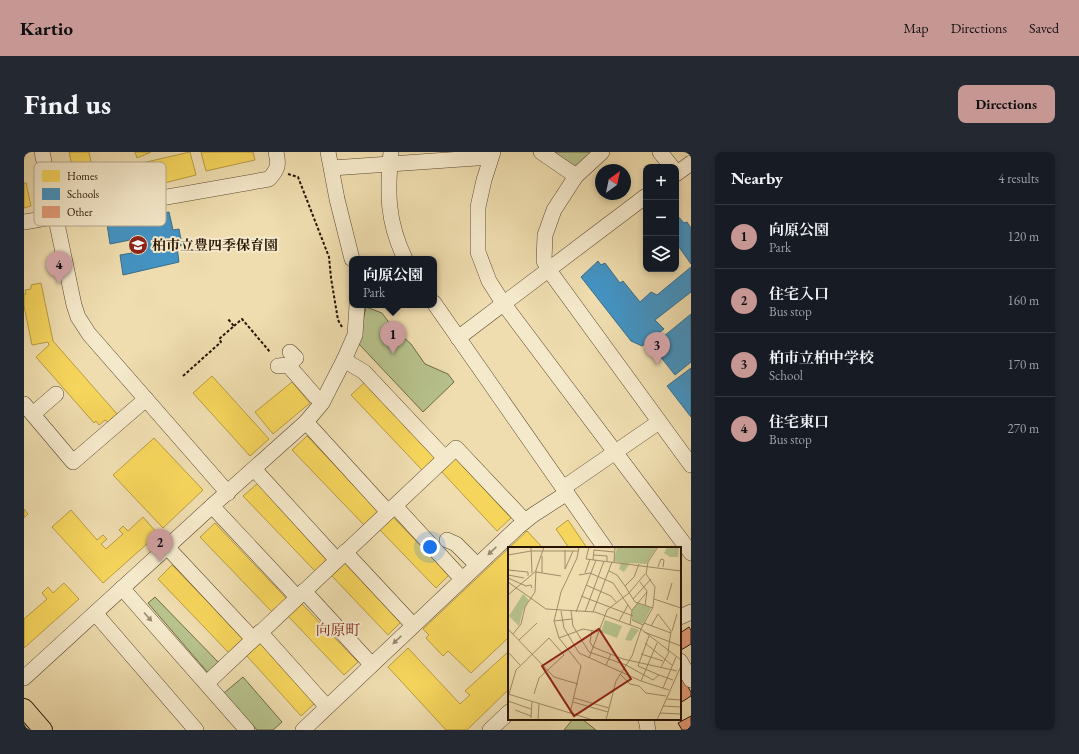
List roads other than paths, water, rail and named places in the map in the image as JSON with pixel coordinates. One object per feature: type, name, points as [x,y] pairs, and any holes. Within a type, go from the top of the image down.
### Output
[{"type":"main road","points":[[25,711],[43,730]]},
{"type":"street","points":[[42,152],[44,162]]},
{"type":"street","points":[[166,197],[269,179],[276,171],[278,161],[276,152]]},
{"type":"street","points":[[328,152],[337,199],[351,256]]},
{"type":"street","points":[[541,152],[576,176]]},
{"type":"street","points":[[602,152],[576,176],[554,210],[546,235],[544,261],[548,269],[691,465]]},
{"type":"street","points":[[660,152],[669,164]]},
{"type":"street","points":[[332,168],[390,158],[492,155],[484,180],[478,207],[478,252],[488,282],[691,553]]},
{"type":"street","points":[[390,158],[388,195],[391,222],[397,242],[404,256]]},
{"type":"street","points":[[679,170],[691,163]]},
{"type":"street","points":[[458,338],[643,198]]},
{"type":"street","points":[[24,222],[34,220]]},
{"type":"street","points":[[58,226],[74,305],[78,317],[89,334],[228,493]]},
{"type":"street","points":[[437,307],[604,547]]},
{"type":"street","points":[[24,678],[306,422],[323,400],[344,360],[355,335],[357,308]]},
{"type":"street","points":[[344,360],[364,372],[445,458]]},
{"type":"street","points":[[286,361],[315,396],[323,400]]},
{"type":"street","points":[[56,394],[28,409],[73,462],[146,399]]},
{"type":"street","points":[[306,422],[391,509],[462,578]]},
{"type":"street","points":[[303,730],[462,578],[525,521],[615,452],[659,422]]},
{"type":"street","points":[[207,683],[456,448],[525,521]]},
{"type":"street","points":[[254,469],[413,625]]},
{"type":"street","points":[[212,506],[371,664]]},
{"type":"street","points":[[447,540],[456,544],[477,565]]},
{"type":"street","points":[[167,547],[328,707]]},
{"type":"street","points":[[122,588],[247,730]]},
{"type":"street","points":[[681,617],[691,612]]},
{"type":"street","points":[[95,613],[196,730]]},
{"type":"street","points":[[681,663],[691,680]]},
{"type":"street","points":[[490,730],[508,713]]},
{"type":"street","points":[[646,720],[648,730]]},
{"type":"place","name":"柏市立豊四季保育園","points":[[138,245]]},
{"type":"place","name":"住宅東口","points":[[59,284]]},
{"type":"place","name":"向原公園","points":[[393,354]]},
{"type":"place","name":"柏市立柏中学校","points":[[657,365]]},
{"type":"place","name":"住宅入口","points":[[160,562]]},
{"type":"district","name":"向原町","points":[[338,630]]}]
